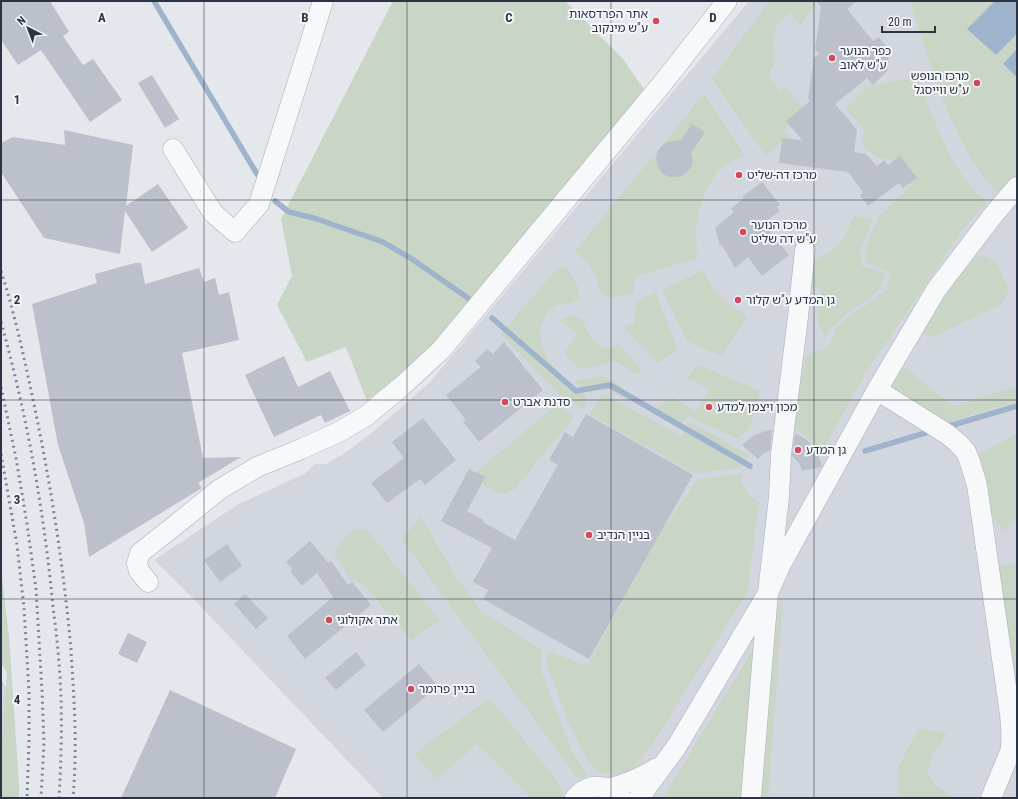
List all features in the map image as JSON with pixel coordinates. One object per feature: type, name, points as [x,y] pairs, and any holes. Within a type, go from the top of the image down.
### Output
[{"type":"street","points":[[173,149],[213,213],[235,232],[259,204],[323,1]]},
{"type":"street","points":[[148,582],[140,571],[137,563],[140,553],[220,489],[257,467],[337,434],[366,416],[401,387],[440,350],[652,96],[728,1]]},
{"type":"street","points":[[639,798],[677,746],[768,593],[781,564],[877,390],[936,290],[1017,186]]},
{"type":"street","points":[[751,798],[768,593],[779,497],[781,454],[805,250]]},
{"type":"street","points":[[877,390],[947,434],[958,443],[966,452],[977,485],[1010,714],[1012,745],[991,798]]},
{"type":"street","points":[[575,798],[589,788],[602,787],[616,793],[666,761]]},
{"type":"shaded area","name":"מכון ויצמן למדע","points":[[749,1],[1017,1],[1017,798],[383,798],[185,590],[154,560],[237,505],[306,473],[315,464],[326,464],[345,453],[373,432],[430,382]]},
{"type":"shaded area","points":[[1,679],[8,691],[1,798]]},
{"type":"green space","points":[[393,1],[565,1],[623,59],[648,95],[438,343],[367,401],[346,347],[307,362],[277,305],[292,276],[281,219]]},
{"type":"green space","points":[[769,1],[812,1],[816,5],[800,24],[790,13],[777,24],[773,41],[775,63],[768,76],[780,91],[785,87],[806,110],[783,131],[791,137],[765,155],[712,79]]},
{"type":"green space","name":"מרכז הנופש ע\"ש ווייסגל","points":[[910,1],[1017,1],[1017,178],[1000,197],[973,163],[949,116]]},
{"type":"green space","points":[[901,80],[919,80],[938,129],[955,164],[967,182],[987,203],[963,229],[865,374],[820,455],[810,440],[801,431],[792,426],[806,355],[829,347],[836,328],[854,313],[876,299],[887,289],[890,272],[867,264],[864,252],[878,218],[910,186],[912,172],[899,161],[878,158],[865,148],[862,139],[865,130],[845,108],[865,88]]},
{"type":"green space","points":[[704,94],[744,155],[720,168],[707,188],[703,197],[696,225],[697,258],[634,277],[634,292],[615,298],[607,298],[600,291],[596,277],[588,263],[575,251]]},
{"type":"green space","points":[[854,216],[873,219],[860,251],[862,266],[884,273],[883,285],[870,298],[852,309],[834,325],[825,337],[817,319],[821,288],[809,286],[812,262],[831,251],[840,243]]},
{"type":"green space","points":[[980,255],[996,261],[1009,289],[1002,304],[933,337],[923,333],[954,280]]},
{"type":"green space","points":[[559,266],[568,269],[579,289],[580,299],[555,306],[548,312],[539,329],[541,343],[547,358],[561,376],[583,393],[587,399],[584,409],[558,393],[501,334]]},
{"type":"green space","points":[[703,270],[715,290],[727,303],[748,317],[721,356],[687,341],[662,290]]},
{"type":"green space","points":[[655,292],[678,349],[658,363],[623,327],[634,323],[635,302]]},
{"type":"green space","points":[[569,316],[581,318],[592,338],[600,346],[611,348],[618,344],[642,370],[635,375],[624,366],[613,361],[585,368],[575,366],[565,352],[577,334],[560,320]]},
{"type":"green space","points":[[698,365],[760,391],[750,428],[738,439],[687,416],[678,428],[651,412],[672,397],[696,412],[710,390],[691,379],[690,382],[686,379]]},
{"type":"green space","points":[[906,368],[953,406],[1017,386],[1017,401],[959,419],[939,427],[891,397],[896,374]]},
{"type":"green space","points":[[603,376],[615,382],[624,391],[631,403],[599,384],[590,394],[575,381]]},
{"type":"green space","points":[[602,393],[681,436],[691,422],[750,456],[740,468],[694,473],[590,415]]},
{"type":"green space","points":[[557,405],[574,417],[515,489],[503,494],[492,491],[472,475]]},
{"type":"green space","points":[[1017,434],[1017,517],[1005,531],[994,519],[971,463],[978,454]]},
{"type":"green space","points":[[742,473],[741,480],[743,487],[759,503],[747,593],[653,743],[632,771],[620,775],[600,773],[587,760],[571,728],[547,665],[548,651],[587,666],[657,538],[697,480]]},
{"type":"green space","points":[[421,517],[455,575],[482,612],[541,649],[542,674],[572,751],[588,776],[578,779],[401,539]]},
{"type":"green space","points":[[351,530],[367,530],[440,620],[411,640],[362,583],[351,580],[334,553]]},
{"type":"green space","points":[[1017,562],[1017,765],[1006,757],[997,567]]},
{"type":"green space","points":[[1,567],[9,637],[19,798],[1,798],[1,756],[7,673],[1,662]]},
{"type":"green space","points":[[783,599],[768,798],[663,798]]},
{"type":"green space","points":[[490,698],[559,783],[565,798],[532,798],[477,744],[437,779],[414,754]]},
{"type":"green space","points":[[918,729],[947,733],[933,753],[927,773],[935,785],[955,798],[902,798],[898,791],[897,770]]},
{"type":"water","points":[[995,1],[1017,1],[1017,34],[996,55],[967,29]]},
{"type":"water","points":[[1017,49],[1017,75],[1016,76],[1003,64]]},
{"type":"building","points":[[1,1],[50,1],[69,32],[63,36],[83,65],[93,59],[122,100],[90,122],[41,50],[18,65],[1,40]]},
{"type":"building","points":[[816,1],[857,1],[847,9],[873,41],[879,37],[889,50],[888,70],[873,85],[867,78],[835,104],[857,130],[854,152],[866,154],[877,166],[884,160],[888,165],[900,156],[917,178],[903,188],[899,183],[868,206],[860,195],[863,192],[848,172],[779,163],[782,138],[802,140],[786,121],[810,101],[808,99],[814,58],[819,54],[815,49],[821,7]]},
{"type":"building","points":[[152,75],[179,119],[165,128],[138,83]]},
{"type":"building","points":[[692,124],[705,132],[691,153],[693,161],[691,167],[682,176],[669,177],[663,174],[657,163],[656,157],[658,151],[668,142],[681,140]]},
{"type":"building","points":[[64,130],[133,145],[126,206],[158,184],[188,228],[152,252],[125,211],[120,254],[44,238],[1,172],[1,143],[13,137],[65,145]]},
{"type":"building","name":"מרכז הנוער ע\"ש דה שליט","points":[[762,182],[780,205],[777,207],[780,211],[766,221],[770,226],[767,228],[789,255],[762,276],[748,257],[735,268],[722,245],[720,246],[715,228],[734,212],[731,209],[744,198],[742,197]]},
{"type":"building","points":[[135,263],[141,263],[145,284],[199,268],[204,282],[215,278],[219,295],[229,292],[239,340],[182,353],[203,458],[241,457],[198,483],[202,488],[89,557],[84,523],[58,445],[32,304],[97,283],[95,274]]},
{"type":"building","name":"סדנת אברט","points":[[504,342],[543,390],[479,442],[463,422],[466,420],[446,395],[481,367],[475,361],[487,349],[493,354]]},
{"type":"building","points":[[284,356],[298,387],[330,371],[350,411],[325,423],[321,415],[274,437],[245,375]]},
{"type":"building","name":"בניין הנדיב","points":[[586,414],[693,475],[589,659],[483,599],[488,590],[473,582],[492,548],[441,521],[469,469],[485,477],[467,511],[515,540],[558,465],[549,460],[565,432],[573,437]]},
{"type":"building","points":[[423,418],[456,460],[425,485],[420,479],[387,503],[371,483],[404,458],[392,442]]},
{"type":"building","points":[[772,430],[770,451],[764,453],[758,459],[742,445],[754,435]]},
{"type":"building","points":[[795,433],[807,440],[817,452],[822,466],[821,467],[802,471],[799,463],[792,456]]},
{"type":"building","name":"אתר אקולוגי","points":[[310,541],[328,563],[331,561],[348,585],[352,582],[371,605],[305,659],[287,636],[333,597],[317,573],[302,586],[290,571],[292,569],[286,562]]},
{"type":"building","points":[[227,544],[242,566],[220,582],[204,560]]},
{"type":"building","points":[[245,594],[268,618],[256,629],[234,604]]},
{"type":"building","points":[[128,633],[147,642],[137,663],[118,654]]},
{"type":"building","points":[[356,652],[366,665],[336,690],[325,678]]},
{"type":"building","name":"בניין פרומר","points":[[419,664],[438,686],[383,732],[364,710]]},
{"type":"building","points":[[170,690],[296,749],[275,798],[121,798]]},
{"type":"waterway","points":[[154,1],[257,174]]},
{"type":"waterway","points":[[275,201],[289,212],[314,218],[383,242],[412,259],[468,298]]},
{"type":"waterway","points":[[492,318],[576,391],[610,385],[750,466]]},
{"type":"waterway","points":[[946,427],[1017,406]]},
{"type":"waterway","points":[[865,451],[932,431]]},
{"type":"railway","points":[[1,271],[16,324],[36,414],[61,561],[71,650],[74,703],[75,772],[73,798]]},
{"type":"railway","points":[[1,322],[27,428],[45,535],[61,687],[61,761],[59,798]]},
{"type":"railway","points":[[1,387],[16,458],[36,589],[44,743],[41,798]]},
{"type":"railway","points":[[1,454],[17,545],[24,608],[29,691],[27,798]]},
{"type":"place","name":"אתר הפרדסאות ע\"ש מינקוב","points":[[656,21]]},
{"type":"place","name":"כפר הנוער ע\"ש לאוב","points":[[832,58]]},
{"type":"place","name":"מרכז הנופש ע\"ש ווייסגל","points":[[977,83]]},
{"type":"place","name":"מרכז דה-שליט","points":[[739,175]]},
{"type":"place","name":"מרכז הנוער ע\"ש דה שליט","points":[[743,232]]},
{"type":"place","name":"גן המדע ע\"ש קלור","points":[[738,300]]},
{"type":"place","name":"סדנת אברט","points":[[505,402]]},
{"type":"place","name":"מכון ויצמן למדע","points":[[709,407]]},
{"type":"place","name":"גן המדע","points":[[798,450]]},
{"type":"place","name":"בניין הנדיב","points":[[589,535]]},
{"type":"place","name":"אתר אקולוגי","points":[[329,620]]},
{"type":"place","name":"בניין פרומר","points":[[411,689]]}]
